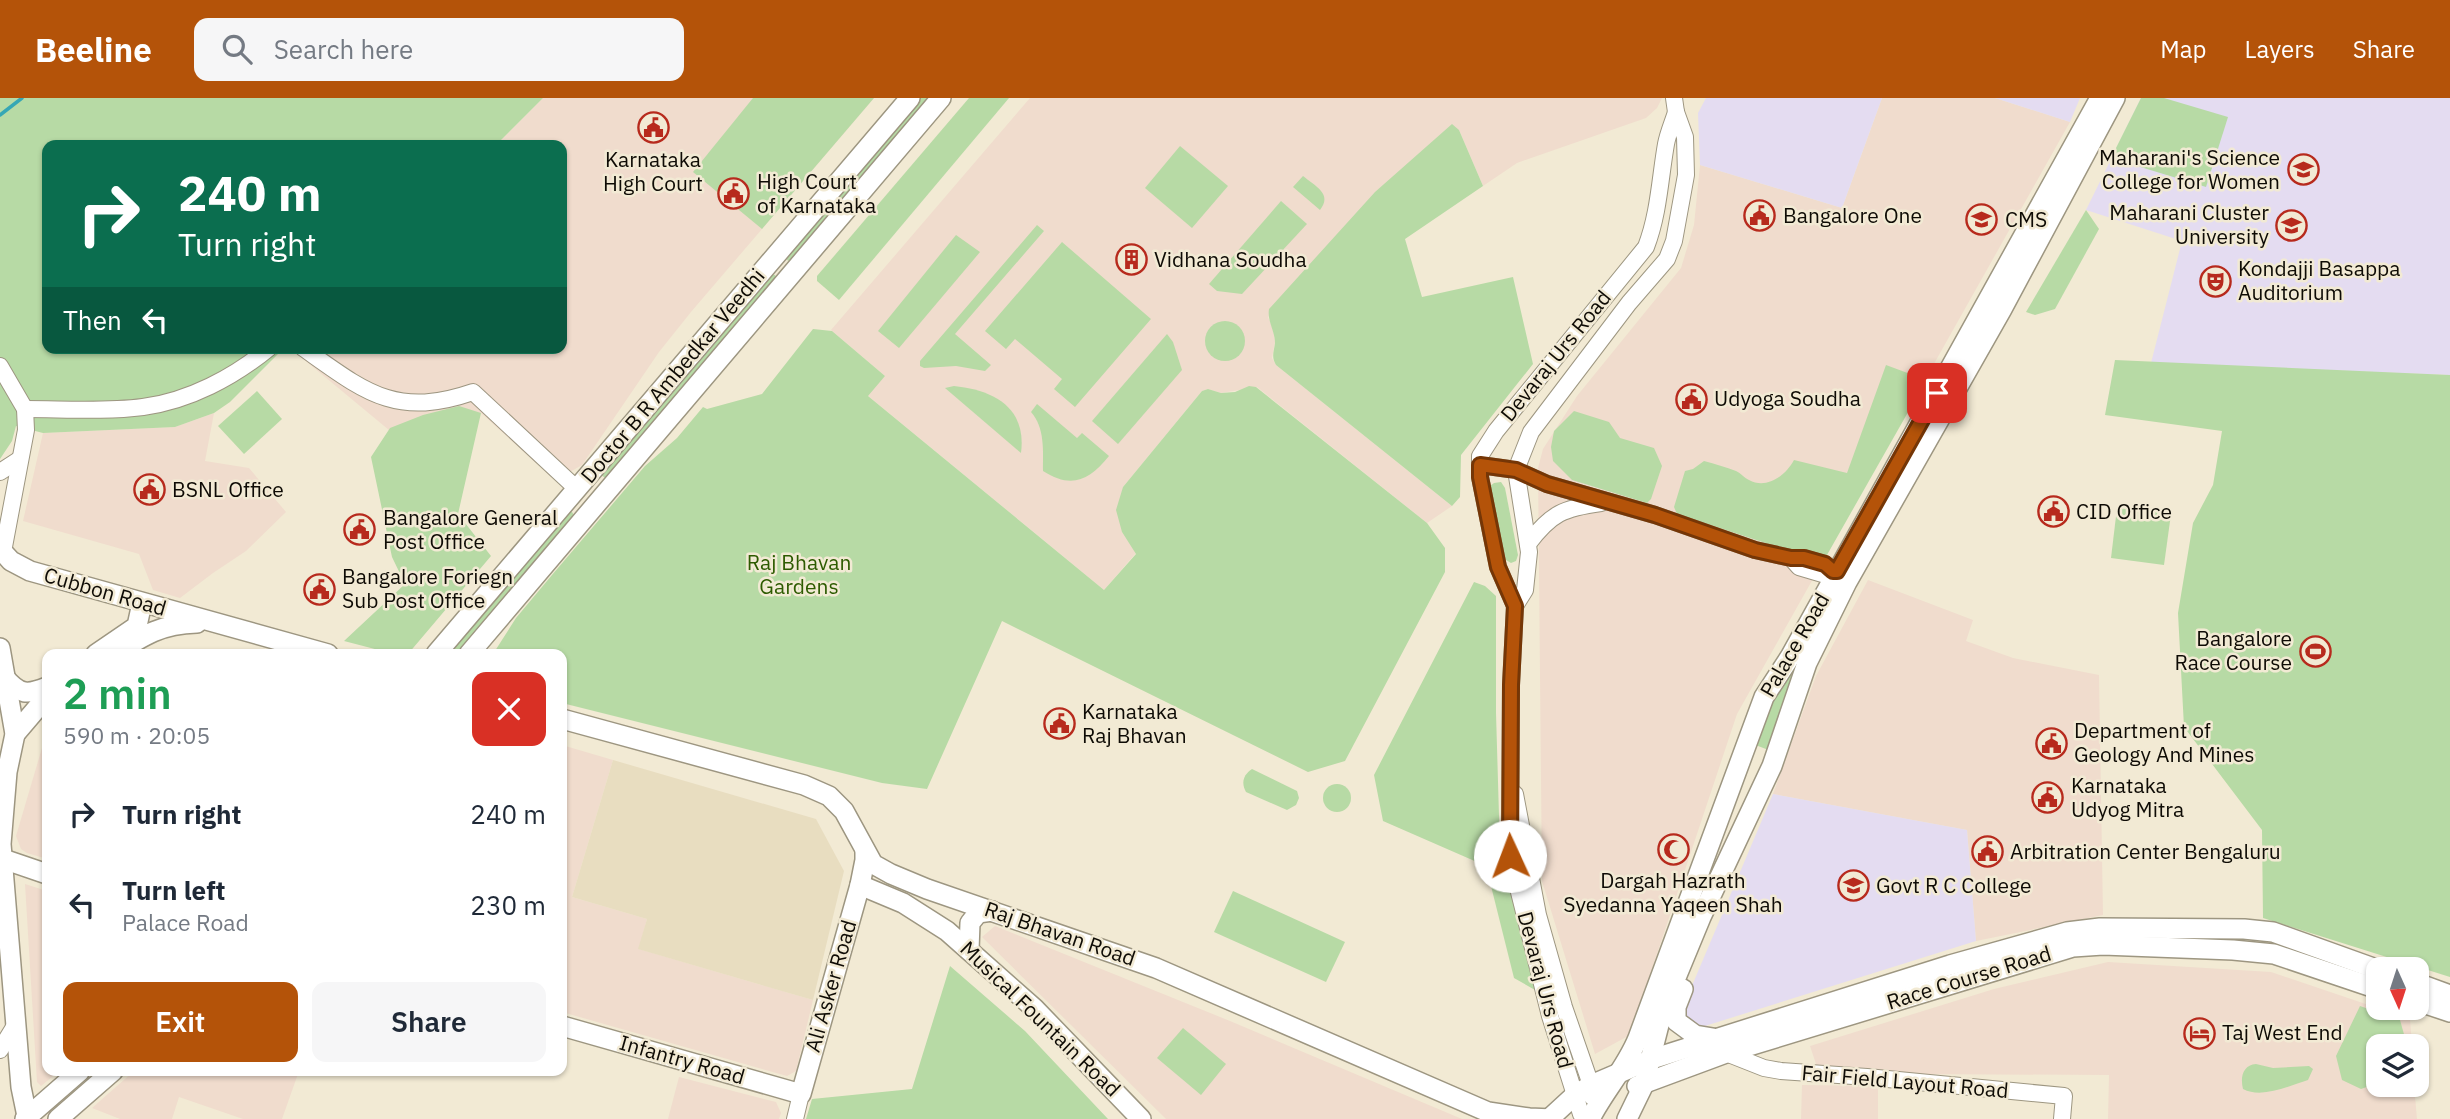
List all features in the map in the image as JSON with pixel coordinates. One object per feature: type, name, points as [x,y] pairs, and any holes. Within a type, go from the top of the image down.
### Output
[{"type":"main road","name":"Doctor B R Ambedkar Veedhi","points":[[440,649],[910,98]]},
{"type":"main road","name":"Doctor B R Ambedkar Veedhi","points":[[483,646],[587,516],[941,98]]},
{"type":"main road","name":"Palace Road","points":[[2050,205],[2100,98]]},
{"type":"main road","name":"Palace Road","points":[[1623,1070],[1638,1038],[1764,697],[1841,572],[2050,205],[2115,98]]},
{"type":"main road","points":[[577,489],[606,494]]},
{"type":"main road","points":[[577,489],[587,516]]},
{"type":"main road","name":"Cubbon Road","points":[[1,551],[11,561],[30,571],[212,621]]},
{"type":"main road","name":"Palace Road","points":[[1627,1119],[1644,1084],[1663,1009],[1776,755],[1841,572]]},
{"type":"main road","points":[[103,649],[136,626],[142,603]]},
{"type":"main road","points":[[123,649],[149,632],[173,625],[212,621],[310,649]]},
{"type":"main road","points":[[0,648],[15,734],[7,772],[1,859],[20,1087],[27,1118],[74,1076]]},
{"type":"main road","points":[[5,678],[13,688],[24,693],[42,688]]},
{"type":"main road","points":[[15,734],[42,703]]},
{"type":"main road","name":"Raj Bhavan Road","points":[[567,720],[804,785],[829,796],[844,811],[873,864],[891,874],[927,889],[1156,968],[1488,1112],[1551,1118],[1587,1105]]},
{"type":"main road","points":[[1718,819],[1742,830]]},
{"type":"main road","name":"Ali Asker Road","points":[[801,1094],[860,885],[865,852]]},
{"type":"main road","points":[[1,859],[42,872]]},
{"type":"main road","name":"Musical Fountain Road","points":[[860,885],[903,903],[947,931],[1034,1008],[1142,1119]]},
{"type":"main road","name":"Palace Road","points":[[1707,905],[1709,921],[1676,1007],[1676,1021],[1695,1035],[1721,1046]]},
{"type":"main road","points":[[969,950],[970,923],[978,913],[992,911]]},
{"type":"main road","name":"Race Course Road","points":[[1587,1105],[1644,1084],[1721,1046],[2067,932],[2100,929],[2244,929],[2273,932],[2366,965]]},
{"type":"main road","name":"Race Course Road","points":[[1587,1105],[1623,1070],[1652,1059],[1721,1046],[2073,947],[2103,945],[2274,954],[2366,985]]},
{"type":"main road","points":[[2429,987],[2450,995]]},
{"type":"main road","points":[[2429,1005],[2450,1012]]},
{"type":"main road","name":"Infantry Road","points":[[567,1027],[801,1094]]},
{"type":"main road","points":[[58,1119],[107,1076]]},
{"type":"street","name":"Devaraj Urs Road","points":[[1587,1105],[1549,1016],[1510,856],[1508,819],[1512,782],[1511,685],[1515,606],[1498,567],[1480,477],[1480,456],[1496,431],[1646,247],[1657,207],[1666,142],[1675,105]]},
{"type":"street","name":"Devaraj Urs Road","points":[[1515,606],[1525,590],[1528,564],[1528,544],[1516,470],[1531,432],[1629,303],[1667,259],[1674,242],[1686,175],[1686,145],[1675,105]]},
{"type":"street","points":[[24,409],[145,407],[197,392],[243,370],[262,354]]},
{"type":"street","points":[[312,354],[360,388],[380,398],[428,403],[448,401],[472,392],[577,489]]},
{"type":"street","points":[[0,366],[24,409],[26,429],[1,551]]},
{"type":"street","points":[[0,472],[20,458]]},
{"type":"street","points":[[1480,465],[1516,470],[1547,484],[1655,515],[1755,550],[1791,558],[1799,567],[1826,575],[1841,572]]},
{"type":"street","points":[[1528,544],[1543,523],[1570,507],[1607,502]]},
{"type":"street","points":[[1498,567],[1511,576],[1519,573],[1528,564]]},
{"type":"street","points":[[0,1051],[16,1024]]},
{"type":"street","name":"Fair Field Layout Road","points":[[1721,1046],[1763,1068],[1781,1071],[2064,1096],[2062,1119]]},
{"type":"street","name":"Ali Asker Road","points":[[795,1119],[801,1094]]},
{"type":"shaded area","points":[[543,98],[874,98],[659,352],[582,465],[563,476],[558,483],[481,413],[409,427],[395,435],[297,354],[567,354],[567,140],[501,140]]},
{"type":"shaded area","points":[[1030,98],[1662,98],[1657,108],[1646,118],[1517,163],[1483,186],[1459,130],[1268,317],[1273,328],[1275,342],[1272,358],[1276,365],[1452,506],[1427,523],[1257,387],[1221,393],[1208,389],[1202,391],[1123,487],[1122,532],[1136,553],[1104,590],[867,395],[885,376],[831,330]]},
{"type":"shaded area","points":[[1706,98],[1882,98],[1842,208],[1700,165],[1698,113]]},
{"type":"shaded area","points":[[1882,98],[1995,98],[2070,122],[1737,714],[1630,1035],[1595,1054],[1542,881],[1538,468],[1543,449],[1577,396],[1681,268],[1694,225],[1700,165],[1842,208]]},
{"type":"shaded area","points":[[1995,98],[2080,98],[2070,122]]},
{"type":"shaded area","name":"Maharani Cluster University","points":[[2141,98],[2450,98],[2450,375],[2151,363],[2182,241],[2086,210]]},
{"type":"shaded area","name":"BSNL Office","points":[[214,413],[205,461],[249,468],[286,512],[246,551],[180,598],[153,590],[139,554],[23,521],[43,433],[175,427]]},
{"type":"shaded area","points":[[1868,580],[1973,620],[1966,641],[2013,658],[2099,675],[2103,915],[1976,941],[1967,830],[1773,794],[1816,676]]},
{"type":"shaded area","points":[[567,746],[613,760],[572,897],[647,919],[639,949],[813,1000],[796,1071],[787,1076],[567,1013]]},
{"type":"shaded area","points":[[42,748],[42,858],[21,849],[16,836]]},
{"type":"shaded area","points":[[613,760],[816,819],[844,871],[813,1000],[638,949],[647,919],[572,897]]},
{"type":"shaded area","name":"Govt R C College","points":[[1773,794],[1967,830],[1976,941],[1705,1026],[1695,1025],[1684,1015],[1683,1007]]},
{"type":"shaded area","points":[[25,884],[42,889],[42,1076],[53,1076],[41,1086],[37,1082]]},
{"type":"shaded area","points":[[995,926],[1462,1119],[1166,1119],[982,937]]},
{"type":"shaded area","name":"Taj West End","points":[[2108,962],[2271,972],[2366,1004],[2366,1020],[2410,1020],[2411,1034],[2366,1034],[2366,1097],[2415,1097],[2417,1119],[2108,1119],[2109,1075],[1909,1074],[1817,1067],[1810,1046],[1994,989]]},
{"type":"shaded area","points":[[128,1076],[297,1076],[282,1119],[243,1119],[179,1097],[172,1119],[120,1119],[92,1108]]},
{"type":"shaded area","points":[[679,1077],[776,1102],[781,1113],[779,1119],[668,1119]]},
{"type":"shaded area","points":[[1802,1085],[1878,1086],[1878,1119],[1801,1119]]},
{"type":"green space","points":[[0,98],[543,98],[501,140],[42,140],[42,354],[278,354],[230,402],[214,413],[175,427],[43,433],[16,426],[12,441],[0,459]]},
{"type":"green space","points":[[753,98],[874,98],[762,229],[693,172]]},
{"type":"green space","points":[[919,98],[932,98],[791,262],[787,260],[788,254]]},
{"type":"green space","points":[[969,98],[1009,98],[839,300],[817,281],[817,276]]},
{"type":"green space","points":[[2141,98],[2164,98],[2228,117],[2206,187],[2111,158]]},
{"type":"green space","points":[[1452,124],[1459,130],[1483,186],[1405,239],[1422,297],[1513,277],[1533,364],[1461,455],[1460,497],[1452,506],[1276,365],[1273,356],[1275,339],[1269,309],[1375,192]]},
{"type":"green space","points":[[1180,146],[1228,186],[1192,228],[1145,188]]},
{"type":"green space","points":[[1303,176],[1321,191],[1325,199],[1320,210],[1293,187]]},
{"type":"green space","points":[[1281,201],[1307,224],[1242,294],[1217,291],[1209,284]]},
{"type":"green space","points":[[2086,210],[2099,229],[2055,309],[2035,315],[2026,312]]},
{"type":"green space","points":[[1037,225],[1044,231],[955,334],[991,365],[985,371],[956,366],[920,366],[920,361]]},
{"type":"green space","points":[[956,235],[980,252],[899,348],[878,331]]},
{"type":"green space","points":[[1062,242],[1151,319],[1075,407],[1054,389],[1062,379],[1015,339],[1006,349],[985,331]]},
{"type":"green space","points":[[770,274],[775,275],[777,280],[607,479],[601,475]]},
{"type":"green space","points":[[1225,321],[1239,327],[1245,341],[1239,355],[1225,361],[1211,355],[1205,341],[1211,327]]},
{"type":"green space","name":"Raj Bhavan Gardens","points":[[813,329],[832,331],[885,376],[868,396],[1104,590],[1136,554],[1122,532],[1116,510],[1123,487],[1202,391],[1208,389],[1221,393],[1235,392],[1249,386],[1256,387],[1427,523],[1445,548],[1445,572],[1345,761],[1308,772],[1002,621],[927,789],[882,783],[567,704],[567,649],[496,649],[516,618],[645,466],[677,438],[703,407],[707,409],[762,394]]},
{"type":"green space","points":[[1167,334],[1173,342],[1182,370],[1118,444],[1092,421]]},
{"type":"green space","name":"Bangalore Race Course","points":[[2115,360],[2450,375],[2450,977],[2429,970],[2429,957],[2387,957],[2263,918],[2262,830],[2184,727],[2178,613],[2193,523],[2213,485],[2222,431],[2105,415]]},
{"type":"green space","points":[[1886,365],[1921,378],[1924,384],[1823,562],[1677,514],[1674,507],[1685,471],[1704,461],[1738,472],[1756,483],[1769,482],[1781,476],[1794,460],[1847,473]]},
{"type":"green space","points":[[954,386],[994,397],[1013,413],[1019,424],[1021,453],[945,388]]},
{"type":"green space","points":[[257,391],[282,419],[244,454],[218,426]]},
{"type":"green space","points":[[1037,404],[1077,438],[1082,433],[1109,456],[1102,465],[1087,476],[1071,481],[1053,477],[1043,471],[1041,432],[1031,412]]},
{"type":"green space","points":[[459,406],[481,413],[458,514],[491,556],[412,649],[375,649],[344,641],[405,584],[392,557],[371,457],[390,428],[423,415]]},
{"type":"green space","points":[[1574,411],[1609,422],[1620,438],[1654,448],[1662,466],[1651,499],[1647,503],[1572,480],[1553,461],[1551,447],[1554,431]]},
{"type":"green space","points":[[1501,482],[1505,488],[1518,555],[1516,561],[1511,563],[1503,555],[1490,492],[1490,486]]},
{"type":"green space","points":[[2117,508],[2171,514],[2164,565],[2111,558]]},
{"type":"green space","points":[[567,512],[572,512],[575,517],[461,649],[450,649]]},
{"type":"green space","points":[[1474,582],[1485,586],[1496,596],[1500,850],[1535,990],[1514,978],[1486,866],[1383,821],[1374,775]]},
{"type":"green space","points":[[1800,658],[1771,751],[1753,744],[1777,693]]},
{"type":"green space","points":[[1252,769],[1297,791],[1299,798],[1296,805],[1287,810],[1246,792],[1244,779]]},
{"type":"green space","points":[[1337,784],[1347,788],[1351,798],[1347,808],[1337,812],[1327,808],[1323,798],[1327,788]]},
{"type":"green space","points":[[1233,891],[1345,942],[1326,982],[1214,932]]},
{"type":"green space","points":[[950,966],[1025,1031],[1108,1119],[806,1119],[812,1099],[912,1089]]},
{"type":"green space","points":[[2360,1006],[2366,1008],[2366,1020],[2400,1020],[2404,1034],[2366,1034],[2366,1087],[2361,1089],[2342,1080],[2336,1056]]},
{"type":"green space","points":[[1183,1028],[1226,1064],[1201,1095],[1157,1058]]},
{"type":"green space","points":[[2256,1064],[2273,1068],[2309,1066],[2313,1069],[2308,1080],[2276,1091],[2258,1093],[2243,1089],[2242,1085],[2245,1069]]},
{"type":"waterway","points":[[0,115],[22,98]]},
{"type":"place","name":"Karnataka High Court","points":[[653,128]]},
{"type":"place","name":"Maharani's Science College for Women","points":[[2303,170]]},
{"type":"place","name":"High Court of Karnataka","points":[[734,194]]},
{"type":"place","name":"Bangalore One","points":[[1760,216]]},
{"type":"place","name":"CMS","points":[[1982,220]]},
{"type":"place","name":"Maharani Cluster University","points":[[2292,225]]},
{"type":"place","name":"Vidhana Soudha","points":[[1131,260]]},
{"type":"place","name":"Kondajji Basappa Auditorium","points":[[2215,281]]},
{"type":"place","name":"Udyoga Soudha","points":[[1691,399]]},
{"type":"place","name":"BSNL Office","points":[[149,490]]},
{"type":"place","name":"CID Office","points":[[2053,512]]},
{"type":"place","name":"Bangalore General Post Office","points":[[360,530]]},
{"type":"place","name":"Bangalore Foriegn Sub Post Office","points":[[319,589]]},
{"type":"place","name":"Bangalore Race Course","points":[[2315,651]]},
{"type":"place","name":"Karnataka Raj Bhavan","points":[[1059,724]]},
{"type":"place","name":"Department of Geology And Mines","points":[[2051,743]]},
{"type":"place","name":"Karnataka Udyog Mitra","points":[[2048,798]]},
{"type":"place","name":"Dargah Hazrath Syedanna Yaqeen Shah","points":[[1673,849]]},
{"type":"place","name":"Arbitration Center Bengaluru","points":[[1987,852]]},
{"type":"place","name":"Govt R C College","points":[[1853,886]]},
{"type":"place","name":"Taj West End","points":[[2199,1033]]},
{"type":"route","points":[[1510,856],[1508,819],[1512,782],[1511,685],[1515,606],[1498,567],[1480,465],[1516,470],[1547,484],[1655,515],[1755,550],[1804,558],[1828,565],[1833,571],[1837,571],[1937,393]]}]
